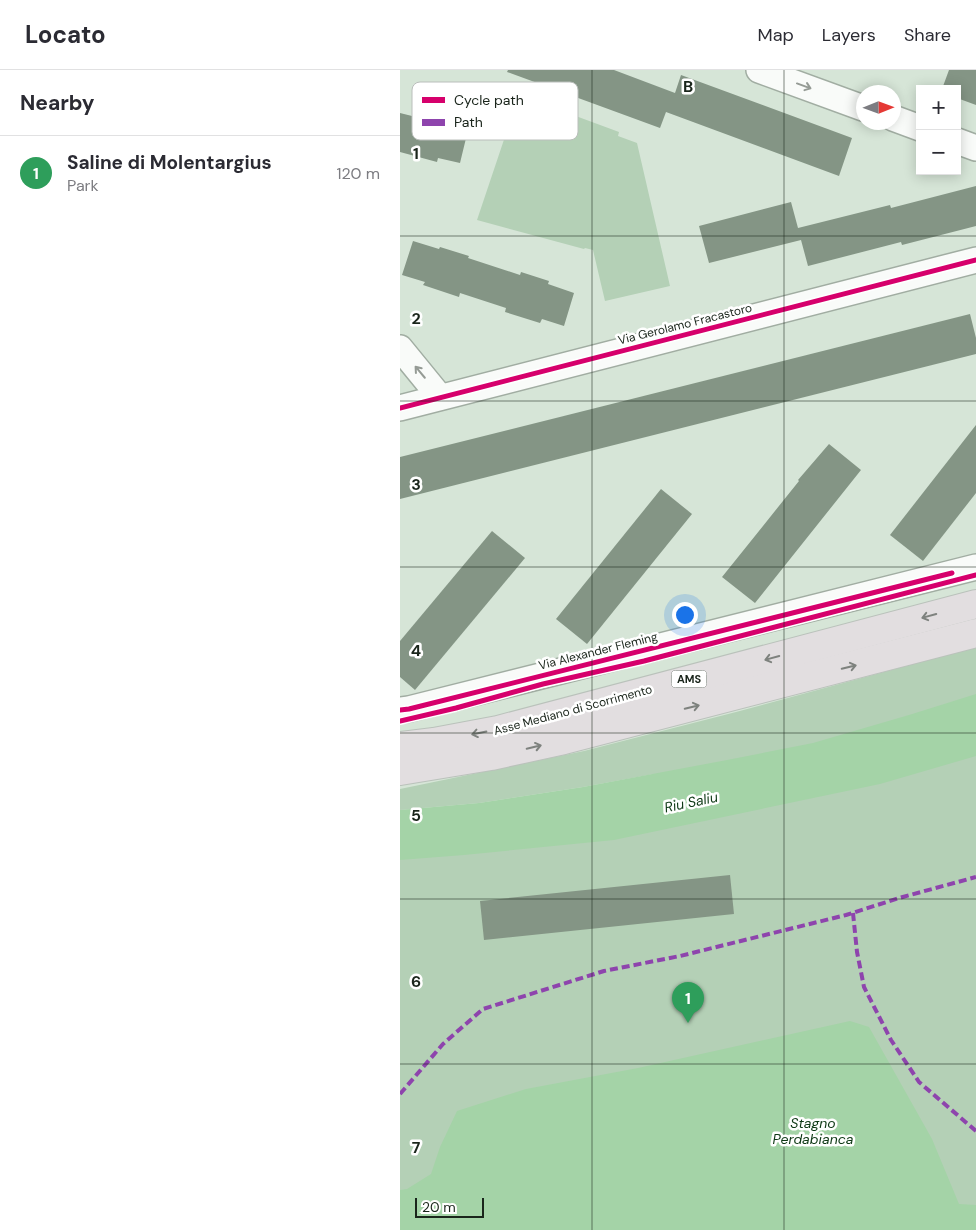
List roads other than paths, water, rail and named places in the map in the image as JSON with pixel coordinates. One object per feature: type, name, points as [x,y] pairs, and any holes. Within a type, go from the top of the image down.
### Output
[{"type":"highway","name":"Asse Mediano di Scorrimento","points":[[400,746],[434,742],[498,730],[976,604]]},
{"type":"highway","name":"Asse Mediano di Scorrimento","points":[[400,771],[491,756],[564,740],[976,633]]},
{"type":"street","points":[[758,70],[856,105]]},
{"type":"street","points":[[901,121],[916,126]]},
{"type":"street","points":[[961,142],[976,148]]},
{"type":"street","name":"Via Gerolamo Fracastoro","points":[[400,408],[976,260]]},
{"type":"street","points":[[400,348],[440,397]]},
{"type":"street","name":"Via Alexander Fleming","points":[[400,710],[976,567]]},
{"type":"water","name":"Riu Saliu","points":[[976,694],[976,756],[880,784],[614,840],[400,860],[400,810],[479,803],[583,787],[813,743]]},
{"type":"water","name":"Stagno Perdabianca","points":[[850,1021],[869,1027],[932,1139],[959,1204],[976,1205],[976,1230],[400,1230],[400,1190],[407,1189],[431,1174],[440,1147],[457,1111],[526,1089],[638,1068]]},
{"type":"place","name":"Saline di Molentargius","points":[[688,1023]]}]
